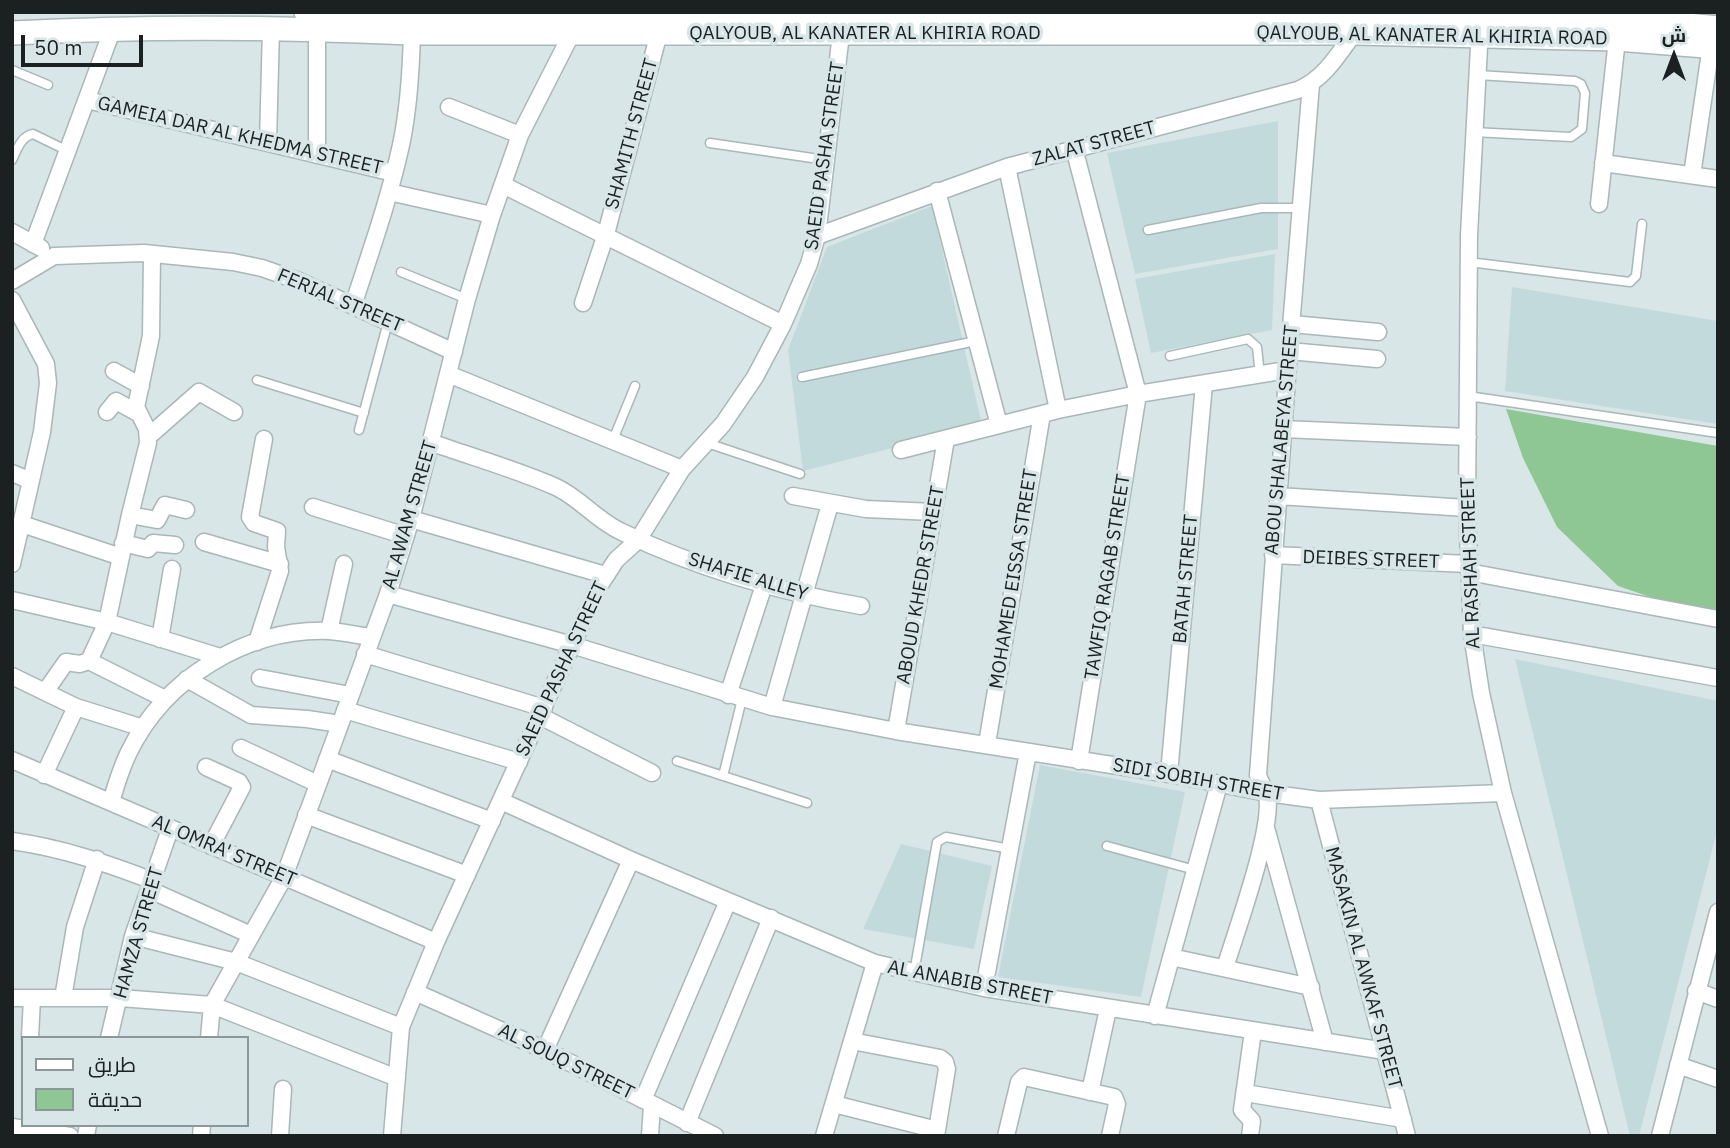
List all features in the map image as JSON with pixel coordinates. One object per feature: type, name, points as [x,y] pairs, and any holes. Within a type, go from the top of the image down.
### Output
[{"type":"main road","name":"QALYOUB, AL KANATER AL KHIRIA ROAD","points":[[312,20],[412,33],[576,23],[659,33],[841,34],[1354,33],[1480,25],[1617,39],[1716,41]]},
{"type":"main road","name":"QALYOUB, AL KANATER AL KHIRIA ROAD","points":[[12,33],[113,28],[271,28],[312,20],[576,23],[1677,24],[1716,41]]},
{"type":"street","points":[[312,20],[317,155]]},
{"type":"street","name":"AL AWAM STREET","points":[[212,1005],[284,877],[388,594],[411,519],[467,299],[492,215],[520,135],[576,23]]},
{"type":"street","name":"AL RASHAH STREET","points":[[1480,25],[1469,262],[1467,508],[1472,634],[1481,693],[1503,793],[1600,1136]]},
{"type":"street","points":[[33,244],[113,28]]},
{"type":"street","points":[[268,143],[271,28]]},
{"type":"street","points":[[353,306],[394,173],[407,108],[412,33]]},
{"type":"street","name":"SHAMITH STREET","points":[[583,303],[606,234],[659,33]]},
{"type":"street","name":"ZALAT STREET","points":[[817,236],[1007,167],[1283,96],[1311,84],[1354,33]]},
{"type":"street","name":"SAEID PASHA STREET","points":[[392,1136],[401,1027],[436,942],[605,575],[616,560],[638,540],[682,469],[707,443],[755,377],[783,324],[809,264],[817,236],[841,34]]},
{"type":"street","points":[[1599,204],[1617,39]]},
{"type":"street","points":[[1692,175],[1716,41]]},
{"type":"street","name":"ABOU SHALABEYA STREET","points":[[1266,828],[1267,793],[1259,782],[1258,775],[1311,84]]},
{"type":"street","name":"GAMEIA DAR AL KHEDMA STREET","points":[[87,100],[394,173]]},
{"type":"street","points":[[449,107],[520,135]]},
{"type":"street","points":[[1074,148],[1138,394]]},
{"type":"street","points":[[1603,163],[1718,179]]},
{"type":"street","points":[[1007,167],[1058,410]]},
{"type":"street","points":[[503,185],[783,324]]},
{"type":"street","points":[[937,191],[999,425]]},
{"type":"street","points":[[389,192],[492,215]]},
{"type":"street","points":[[12,232],[54,256],[12,281]]},
{"type":"street","points":[[136,412],[151,336],[152,254]]},
{"type":"street","name":"FERIAL STREET","points":[[54,256],[152,254],[203,258],[262,268],[299,281],[454,352]]},
{"type":"street","points":[[12,564],[47,404],[48,383],[46,364],[14,308]]},
{"type":"street","points":[[1292,324],[1378,332]]},
{"type":"street","points":[[1289,351],[1377,359]]},
{"type":"street","points":[[901,450],[1058,410],[1287,370]]},
{"type":"street","points":[[114,371],[141,386]]},
{"type":"street","points":[[449,374],[682,469]]},
{"type":"street","name":"BATAH STREET","points":[[1169,774],[1204,384]]},
{"type":"street","points":[[149,436],[199,392],[234,412]]},
{"type":"street","name":"TAWFIQ RAGAB STREET","points":[[1079,761],[1138,394]]},
{"type":"street","points":[[89,661],[107,622],[149,436],[136,412],[116,401],[107,412]]},
{"type":"street","name":"MOHAMED EISSA STREET","points":[[987,744],[1042,414]]},
{"type":"street","points":[[1283,429],[1468,437]]},
{"type":"street","points":[[257,642],[280,564],[276,547],[278,533],[254,523],[250,517],[264,439]]},
{"type":"street","name":"ABOUD KHEDR STREET","points":[[895,731],[946,439]]},
{"type":"street","name":"SHAFIE ALLEY","points":[[430,442],[555,487],[575,498],[609,525],[638,540],[764,585],[861,606]]},
{"type":"street","points":[[12,473],[31,481]]},
{"type":"street","points":[[793,496],[866,509],[933,512]]},
{"type":"street","points":[[1278,496],[1467,508]]},
{"type":"street","points":[[772,707],[830,504]]},
{"type":"street","points":[[130,514],[157,520],[165,505],[186,510]]},
{"type":"street","points":[[313,508],[406,536]]},
{"type":"street","points":[[411,519],[605,575]]},
{"type":"street","points":[[22,524],[122,550],[148,549],[153,543],[175,545]]},
{"type":"street","points":[[204,542],[280,564]]},
{"type":"street","name":"DEIBES STREET","points":[[1273,555],[1468,568],[1718,619]]},
{"type":"street","points":[[329,631],[344,564]]},
{"type":"street","points":[[160,639],[172,569]]},
{"type":"street","points":[[735,697],[764,585]]},
{"type":"street","name":"SIDI SOBIH STREET","points":[[388,594],[572,645],[772,707],[895,731],[1319,800],[1503,793]]},
{"type":"street","points":[[12,600],[107,622],[220,657]]},
{"type":"street","points":[[111,802],[118,776],[143,728],[165,699],[220,657],[257,642],[305,632],[329,631],[371,637]]},
{"type":"street","points":[[1472,634],[1718,678]]},
{"type":"street","points":[[365,653],[542,712],[652,773]]},
{"type":"street","points":[[45,692],[66,662],[80,664],[89,661],[165,699]]},
{"type":"street","points":[[12,676],[76,707],[143,728]]},
{"type":"street","points":[[260,678],[345,710],[519,762]]},
{"type":"street","points":[[187,680],[251,715],[307,719],[345,710]]},
{"type":"street","points":[[44,775],[76,707]]},
{"type":"street","points":[[241,748],[317,784]]},
{"type":"street","points":[[984,988],[1028,752]]},
{"type":"street","points":[[327,759],[492,821]]},
{"type":"street","name":"AL OMRA' STREET","points":[[12,760],[436,942]]},
{"type":"street","points":[[205,767],[239,782],[242,786],[211,846]]},
{"type":"street","points":[[1155,1016],[1219,784]]},
{"type":"street","name":"MASAKIN AL AWKAF STREET","points":[[1319,800],[1407,1136]]},
{"type":"street","name":"AL ANABIB STREET","points":[[501,801],[631,860],[875,964],[984,988],[1385,1051]]},
{"type":"street","points":[[306,816],[467,875]]},
{"type":"street","points":[[1225,968],[1266,828]]},
{"type":"street","points":[[1266,828],[1325,1042]]},
{"type":"street","name":"HAMZA STREET","points":[[110,1036],[133,936],[170,829]]},
{"type":"street","points":[[12,841],[61,849],[97,859],[251,935]]},
{"type":"street","points":[[63,998],[75,928],[97,859]]},
{"type":"street","points":[[545,1049],[631,860]]},
{"type":"street","points":[[650,1136],[647,1103],[729,901]]},
{"type":"street","points":[[1660,1136],[1718,912]]},
{"type":"street","points":[[687,1123],[771,918]]},
{"type":"street","points":[[133,936],[236,962],[401,1027]]},
{"type":"street","points":[[1171,957],[1311,987]]},
{"type":"street","points":[[824,1136],[875,964]]},
{"type":"street","points":[[1696,990],[1718,999]]},
{"type":"street","name":"AL SOUQ STREET","points":[[415,992],[545,1049],[715,1136]]},
{"type":"street","points":[[12,998],[120,998],[212,1005],[397,1079]]},
{"type":"street","points":[[30,1036],[32,998]]},
{"type":"street","points":[[209,1036],[212,1005]]},
{"type":"street","points":[[1090,1092],[1108,1009]]},
{"type":"street","points":[[1250,1136],[1252,1121],[1242,1110],[1253,1031]]},
{"type":"street","points":[[834,1104],[936,1133],[947,1069],[945,1062],[940,1058],[852,1041]]},
{"type":"street","points":[[1678,1065],[1718,1079]]},
{"type":"street","points":[[1006,1136],[1022,1078],[1114,1097],[1116,1100],[1110,1136]]},
{"type":"street","points":[[280,1136],[283,1088]]},
{"type":"street","points":[[1245,1093],[1403,1119]]},
{"type":"street","points":[[20,1127],[70,1136]]},
{"type":"lane","points":[[12,70],[48,85]]},
{"type":"lane","points":[[1473,132],[1571,137],[1582,129],[1586,93],[1581,84],[1575,81],[1477,75]]},
{"type":"lane","points":[[12,160],[29,134],[68,151]]},
{"type":"lane","points":[[710,143],[826,160]]},
{"type":"lane","points":[[1148,230],[1261,208],[1301,208]]},
{"type":"lane","points":[[1469,262],[1630,282],[1636,276],[1642,225]]},
{"type":"lane","points":[[401,272],[467,299]]},
{"type":"lane","points":[[359,430],[388,322]]},
{"type":"lane","points":[[1171,356],[1248,340],[1257,347],[1260,375]]},
{"type":"lane","points":[[802,377],[976,341]]},
{"type":"lane","points":[[257,380],[363,413]]},
{"type":"lane","points":[[613,440],[635,386]]},
{"type":"lane","points":[[1468,396],[1718,433]]},
{"type":"lane","points":[[707,443],[800,474]]},
{"type":"lane","points":[[723,776],[735,697]]},
{"type":"lane","points":[[677,761],[807,803]]},
{"type":"lane","points":[[914,973],[937,842],[946,837],[1010,849]]},
{"type":"lane","points":[[1107,846],[1195,870]]},
{"type":"shaded area","points":[[1278,121],[1278,249],[1135,274],[1107,153]]},
{"type":"shaded area","points":[[932,206],[982,425],[803,471],[788,350],[827,247]]},
{"type":"shaded area","points":[[1275,254],[1272,330],[1151,353],[1135,279]]},
{"type":"shaded area","points":[[1512,287],[1718,321],[1718,424],[1505,391]]},
{"type":"shaded area","points":[[1515,659],[1718,701],[1718,827],[1639,1136],[1630,1136]]},
{"type":"shaded area","points":[[1040,765],[1185,792],[1141,997],[998,977]]},
{"type":"shaded area","points":[[901,844],[992,866],[974,949],[863,929]]},
{"type":"green space","points":[[1506,409],[1718,446],[1718,616],[1700,614],[1618,586],[1557,527],[1523,458]]}]
